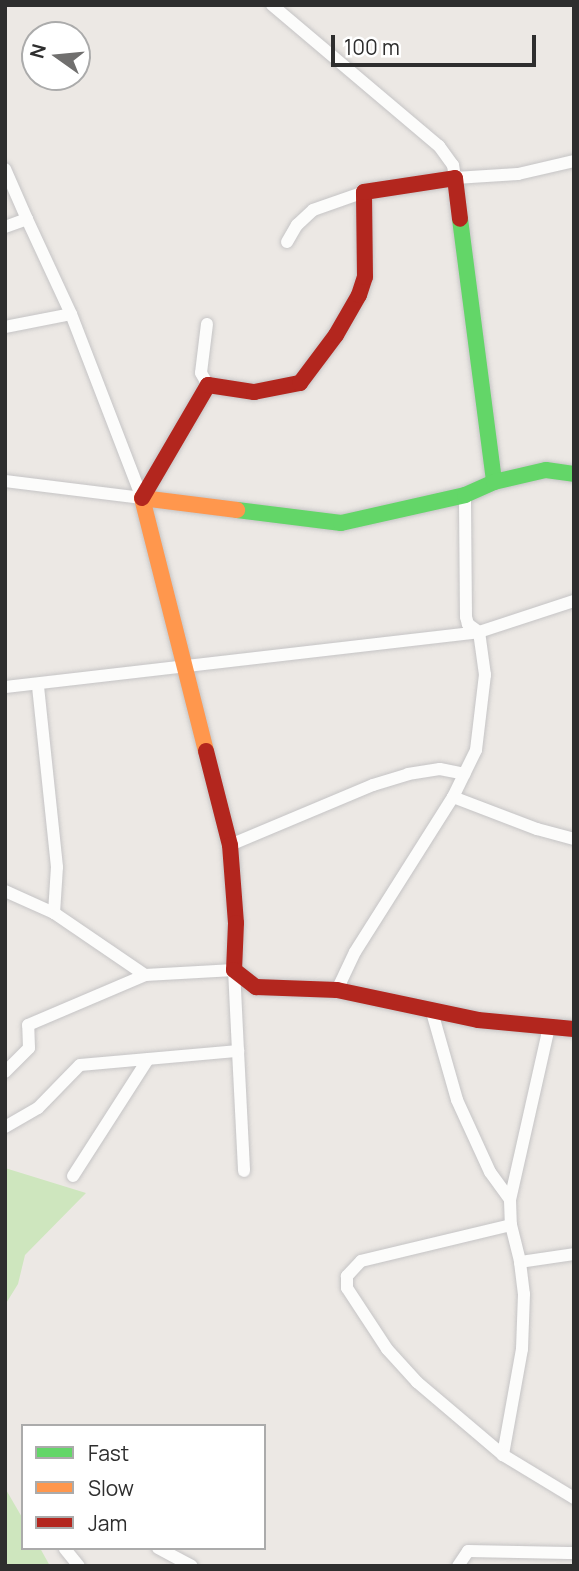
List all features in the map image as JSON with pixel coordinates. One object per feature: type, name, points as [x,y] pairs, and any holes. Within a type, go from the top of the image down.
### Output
[{"type":"street","points":[[272,5],[439,146],[453,165],[494,482]]},
{"type":"street","points":[[287,242],[297,225],[313,210],[364,192],[455,178],[518,174],[574,161]]},
{"type":"street","points":[[5,169],[71,314],[142,498],[230,845],[236,923],[234,970],[244,1171]]},
{"type":"street","points":[[208,385],[254,392],[278,389],[300,383],[309,372],[336,335],[359,295],[365,277],[367,263],[364,192]]},
{"type":"street","points":[[5,227],[27,219]]},
{"type":"street","points":[[5,327],[71,314]]},
{"type":"street","points":[[208,324],[201,373],[208,385]]},
{"type":"street","points":[[142,498],[208,385]]},
{"type":"street","points":[[5,481],[341,523],[465,495],[494,482],[546,470],[574,474]]},
{"type":"street","points":[[337,990],[355,952],[453,797],[476,750],[482,721],[485,675],[479,632],[468,624],[466,617],[465,495]]},
{"type":"street","points":[[5,687],[479,632],[574,601]]},
{"type":"street","points":[[38,685],[57,867],[54,913]]},
{"type":"street","points":[[230,845],[373,785],[408,774],[440,769],[465,774]]},
{"type":"street","points":[[453,797],[537,830],[574,839]]},
{"type":"street","points":[[5,891],[54,913],[145,975]]},
{"type":"street","points":[[5,1072],[29,1048],[27,1025],[145,975],[234,970],[256,987],[337,990],[432,1013],[574,1029]]},
{"type":"street","points":[[432,1013],[457,1100],[490,1172],[510,1199]]},
{"type":"street","points":[[503,1455],[522,1349],[524,1294],[511,1225],[510,1199],[549,1027]]},
{"type":"street","points":[[5,1127],[37,1108],[80,1065],[238,1051]]},
{"type":"street","points":[[73,1176],[148,1059]]},
{"type":"street","points":[[511,1225],[361,1261],[350,1272],[346,1282],[349,1295],[356,1306],[387,1349],[417,1382],[503,1455],[574,1498]]},
{"type":"street","points":[[520,1262],[574,1254]]},
{"type":"street","points":[[66,1550],[79,1566]]},
{"type":"street","points":[[162,1550],[192,1566]]},
{"type":"street","points":[[458,1566],[468,1551],[574,1553]]},
{"type":"green space","points":[[5,1168],[86,1193],[25,1255],[18,1284],[5,1305]]},
{"type":"green space","points":[[5,1488],[21,1516],[21,1550],[41,1550],[50,1566],[5,1566]]},
{"type":"traffic: fast","points":[[460,219],[494,482]]},
{"type":"traffic: fast","points":[[237,510],[341,523],[465,495],[494,482],[546,470],[574,474]]},
{"type":"traffic: slow","points":[[206,751],[142,498],[237,510]]},
{"type":"traffic: jam","points":[[142,498],[208,385],[254,392],[300,383],[336,335],[359,295],[365,277],[364,192],[455,178],[460,219]]},
{"type":"traffic: jam","points":[[206,751],[230,845],[236,923],[234,970],[256,987],[337,990],[478,1020],[574,1029]]}]
